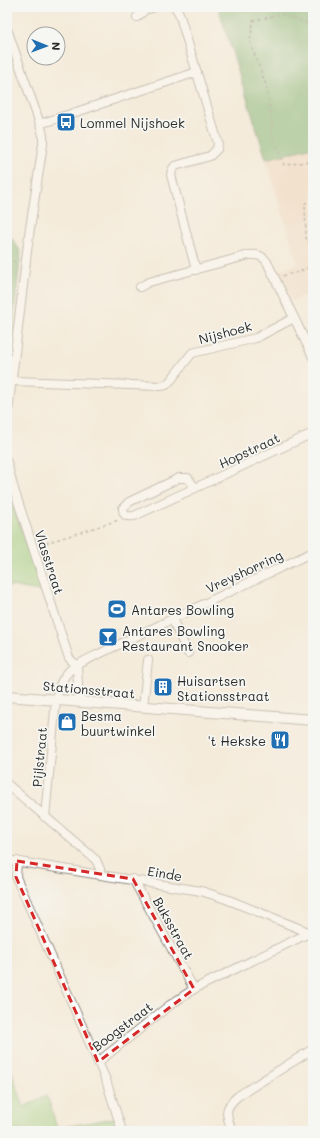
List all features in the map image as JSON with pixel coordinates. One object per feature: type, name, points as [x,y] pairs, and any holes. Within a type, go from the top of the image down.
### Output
[{"type":"main road","name":"Stationsstraat","points":[[7,696],[313,720]]},
{"type":"street","points":[[137,17],[145,10],[155,7]]},
{"type":"street","points":[[175,7],[179,13],[218,143],[217,149],[210,156],[175,166],[171,175],[196,270]]},
{"type":"street","points":[[7,29],[43,135],[7,420]]},
{"type":"street","points":[[40,124],[197,72]]},
{"type":"street","points":[[140,288],[149,282],[255,254],[264,258],[313,357]]},
{"type":"street","name":"Nijshoek","points":[[12,381],[166,385],[192,353],[256,338],[294,318]]},
{"type":"street","name":"Hopstraat","points":[[128,517],[195,488],[313,433]]},
{"type":"street","name":"Vlasstraat","points":[[7,462],[13,486],[64,643],[70,658],[77,666]]},
{"type":"street","points":[[128,517],[125,516],[123,508],[129,502],[179,478],[188,478],[195,488]]},
{"type":"street","name":"Vreyshorring","points":[[56,700],[58,690],[67,672],[77,666],[98,654],[313,552]]},
{"type":"street","points":[[172,619],[188,653]]},
{"type":"street","points":[[143,707],[148,660]]},
{"type":"street","points":[[77,666],[79,702]]},
{"type":"street","name":"Pijlstraat","points":[[45,817],[56,700]]},
{"type":"street","name":"Pijlstraat","points":[[7,784],[96,860],[100,869],[100,874]]},
{"type":"street","name":"Einde","points":[[7,860],[201,891],[226,899],[311,934]]},
{"type":"street","name":"Boogstraat","points":[[16,861],[16,877],[98,1062],[170,1005],[194,989],[311,934]]},
{"type":"street","name":"Buksstraat","points":[[132,879],[194,989]]},
{"type":"street","points":[[232,1131],[227,1113],[227,1108],[230,1103],[238,1096],[313,1049]]},
{"type":"street","points":[[98,1062],[106,1080],[122,1131]]},
{"type":"path","points":[[313,25],[281,14],[253,22],[250,42],[266,85],[272,124],[272,135],[284,165],[313,161]]},
{"type":"path","points":[[313,201],[305,203],[306,238],[313,252]]},
{"type":"path","points":[[7,260],[26,264]]},
{"type":"path","points":[[274,279],[306,270],[311,265],[313,260]]},
{"type":"path","points":[[33,548],[128,517]]},
{"type":"highlighted area","points":[[17,861],[133,879],[194,989],[98,1062],[16,877]]},
{"type":"shaded area","points":[[313,147],[313,291],[292,301],[276,271],[298,264],[266,159]]},
{"type":"green space","points":[[218,7],[313,7],[313,147],[266,159]]},
{"type":"green space","points":[[7,231],[21,252],[7,380]]},
{"type":"green space","points":[[7,477],[11,500],[43,592],[12,586],[7,587]]},
{"type":"green space","points":[[7,1059],[24,1107],[46,1096],[49,1101],[57,1128],[115,1118],[119,1131],[7,1131]]},
{"type":"place","name":"Lommel Nijshoek","points":[[66,122]]},
{"type":"place","name":"Antares Bowling","points":[[117,609]]},
{"type":"place","name":"Antares Bowling Restaurant Snooker","points":[[108,637]]},
{"type":"place","name":"Huisartsen Stationsstraat","points":[[163,687]]},
{"type":"place","name":"Besma buurtwinkel","points":[[67,722]]},
{"type":"place","name":"'t Hekske","points":[[280,740]]}]
